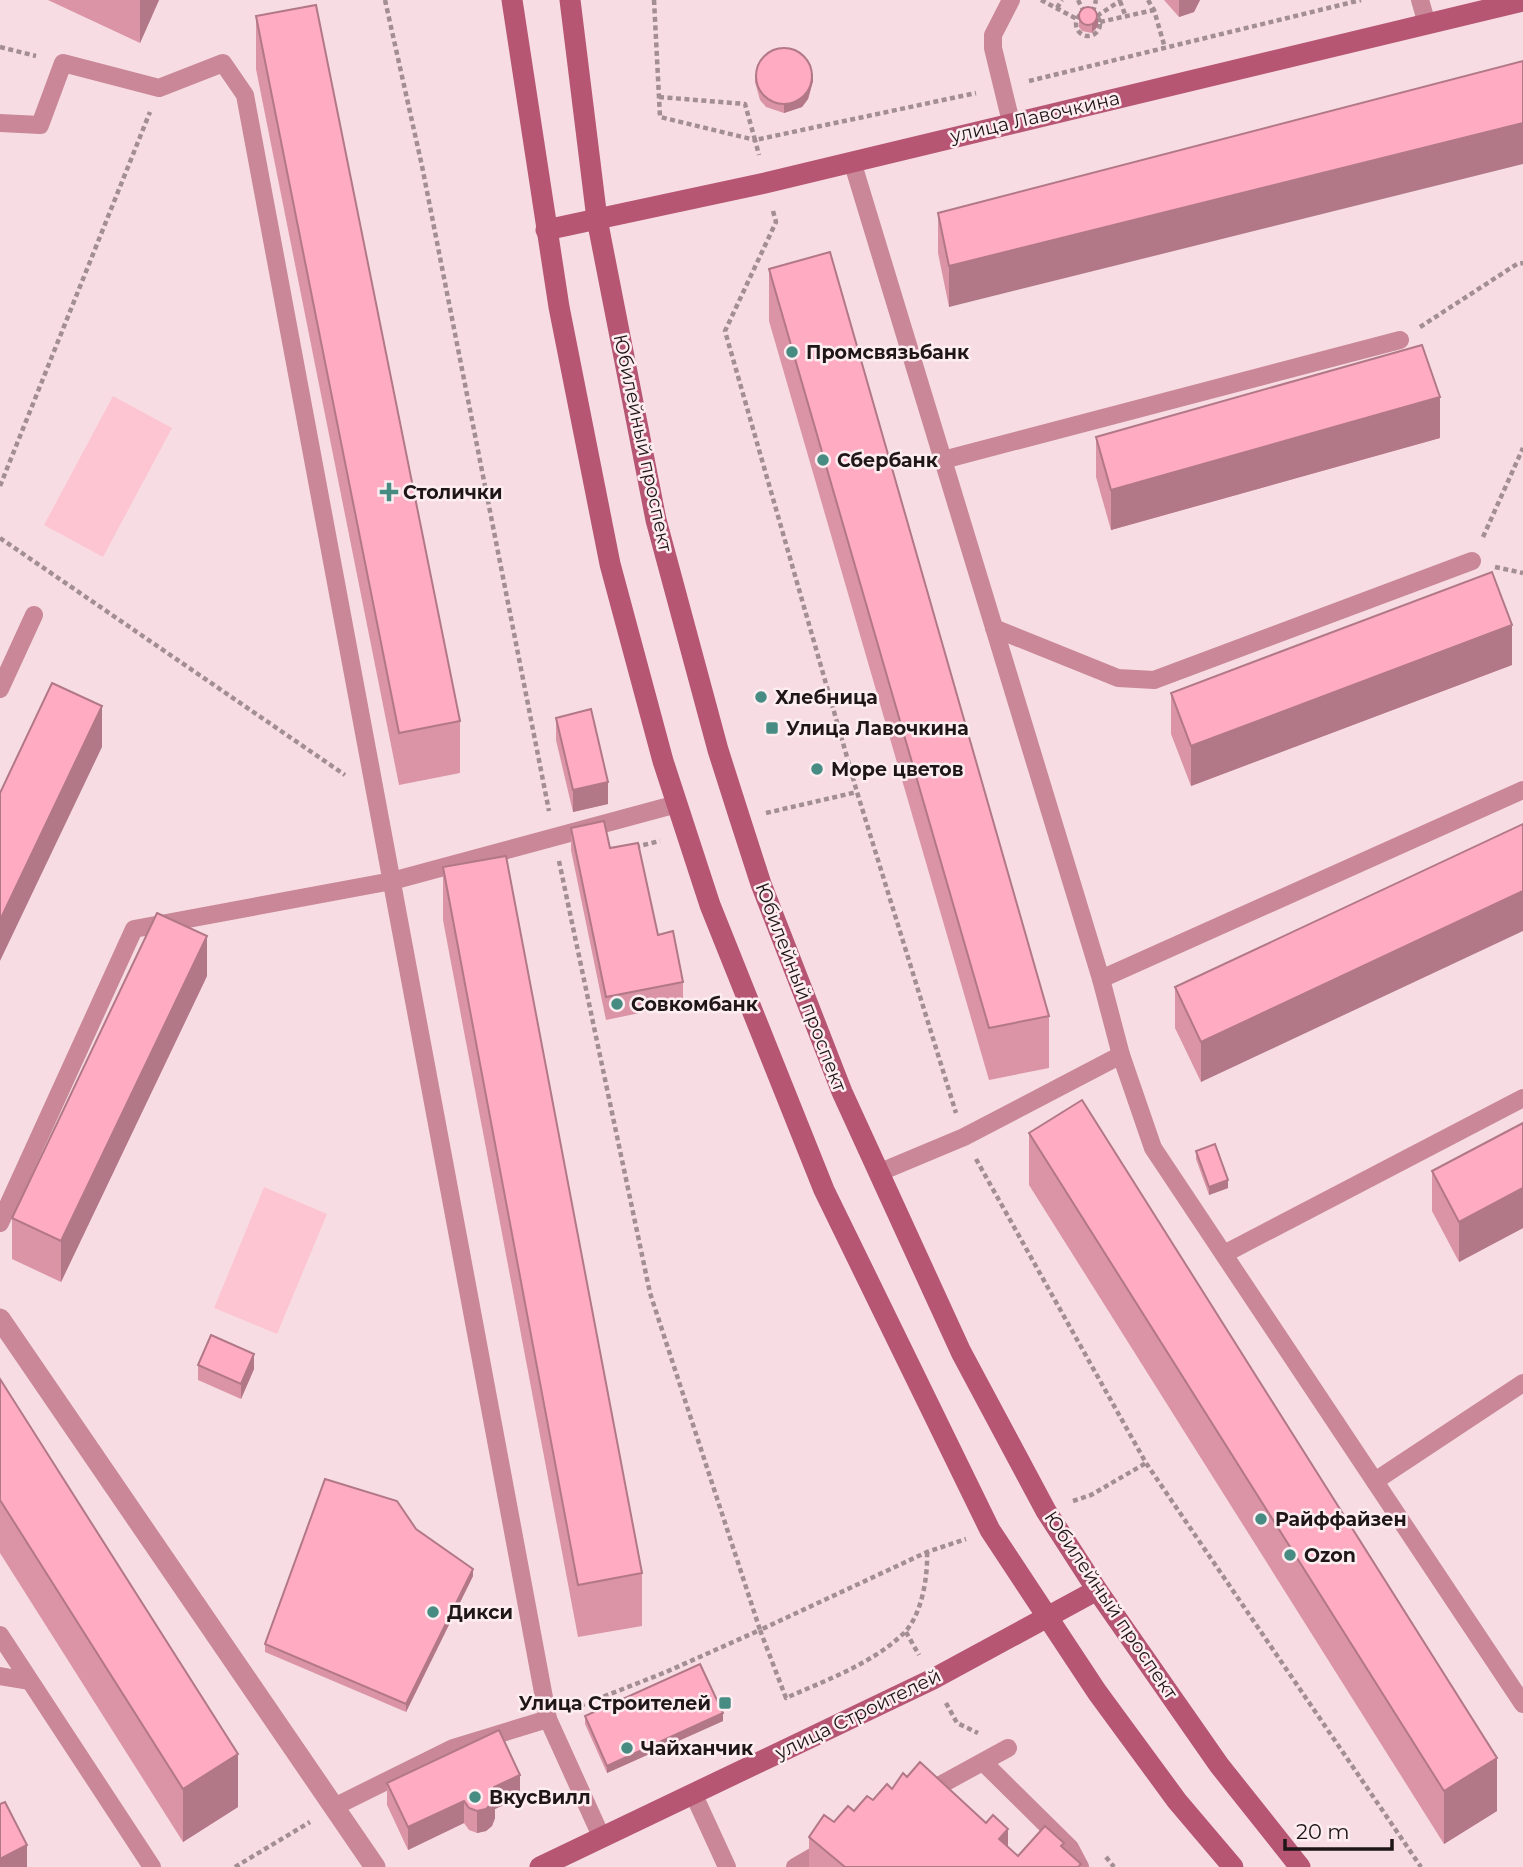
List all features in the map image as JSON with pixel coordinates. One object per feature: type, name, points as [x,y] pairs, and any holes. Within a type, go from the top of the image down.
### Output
[{"type":"main road","points":[[512,0],[546,230],[610,564],[663,761],[710,905],[824,1190],[990,1530],[1097,1692],[1177,1801],[1233,1867]]},
{"type":"main road","name":"Юбилейный проспект","points":[[570,0],[597,219],[656,520],[718,750],[761,884],[842,1092],[961,1352],[1046,1511],[1097,1590],[1219,1765],[1300,1867]]},
{"type":"main road","name":"улица Лавочкина","points":[[546,230],[765,183],[1523,1]]},
{"type":"main road","name":"улица Строителей","points":[[540,1867],[933,1679],[1097,1590]]},
{"type":"street","points":[[0,1319],[375,1867]]},
{"type":"lane","points":[[1011,0],[993,35],[993,48],[1011,122]]},
{"type":"lane","points":[[1420,0],[1427,24]]},
{"type":"lane","points":[[0,123],[40,125],[63,63],[159,88],[223,63],[245,95],[548,1718],[601,1836]]},
{"type":"lane","points":[[852,161],[1101,979],[1121,1055],[1153,1148],[1523,1704]]},
{"type":"lane","points":[[943,460],[1399,340]]},
{"type":"lane","points":[[994,628],[1118,678],[1154,680],[1472,561]]},
{"type":"lane","points":[[0,689],[34,615]]},
{"type":"lane","points":[[1101,979],[1523,790]]},
{"type":"lane","points":[[0,1223],[134,929],[392,881],[677,804]]},
{"type":"lane","points":[[878,1173],[964,1137],[1121,1055]]},
{"type":"lane","points":[[1224,1254],[1523,1098]]},
{"type":"lane","points":[[1375,1481],[1523,1383]]},
{"type":"lane","points":[[0,1635],[152,1867]]},
{"type":"lane","points":[[0,1676],[29,1681]]},
{"type":"lane","points":[[334,1807],[453,1748],[548,1718]]},
{"type":"lane","points":[[904,1806],[1008,1748]]},
{"type":"lane","points":[[983,1762],[1070,1848],[1080,1867]]},
{"type":"lane","points":[[692,1793],[727,1867]]},
{"type":"lane","points":[[794,1867],[843,1840]]},
{"type":"path","points":[[385,0],[422,166],[555,838],[650,1293],[760,1630],[786,1698],[846,1671],[881,1651],[906,1632],[925,1589],[927,1552]]},
{"type":"path","points":[[654,0],[660,117],[755,140],[1002,88],[1361,0]]},
{"type":"path","points":[[1041,0],[1077,19]]},
{"type":"path","points":[[1056,8],[1062,0]]},
{"type":"path","points":[[1079,0],[1084,13]]},
{"type":"path","points":[[1077,19],[1078,30],[1085,36],[1097,33],[1100,22],[1095,14],[1096,0]]},
{"type":"path","points":[[1077,19],[1084,13],[1095,14],[1120,0],[1126,17]]},
{"type":"path","points":[[1148,0],[1154,10],[1165,48]]},
{"type":"path","points":[[1100,22],[1154,10]]},
{"type":"path","points":[[0,47],[63,63]]},
{"type":"path","points":[[0,486],[159,88]]},
{"type":"path","points":[[659,97],[745,104],[776,222],[726,331],[858,792],[964,1137],[1146,1462],[1420,1867]]},
{"type":"path","points":[[1399,340],[1517,264],[1523,263]]},
{"type":"path","points":[[1472,561],[1523,448]]},
{"type":"path","points":[[0,538],[376,796]]},
{"type":"path","points":[[1046,1511],[1091,1495],[1146,1462]]},
{"type":"path","points":[[548,1718],[666,1672],[927,1552],[990,1530]]},
{"type":"path","points":[[235,1867],[334,1807]]},
{"type":"shaded area","points":[[113,396],[172,428],[103,557],[44,525]]},
{"type":"shaded area","points":[[264,1187],[327,1214],[277,1334],[214,1308]]},
{"type":"building","points":[[316,5],[460,721],[399,733],[256,16]]},
{"type":"building","points":[[1088,7],[1094,10],[1097,16],[1094,22],[1088,25],[1082,22],[1079,16],[1082,10]]},
{"type":"building","points":[[784,48],[795,50],[804,56],[810,65],[810,87],[804,96],[795,102],[784,104],[773,102],[764,96],[758,87],[756,76],[758,65],[764,56],[773,50]]},
{"type":"building","points":[[1523,61],[1523,123],[949,266],[938,213]]},
{"type":"building","points":[[830,252],[1049,1016],[989,1028],[769,269]]},
{"type":"building","points":[[1422,345],[1440,397],[1111,490],[1096,437]]},
{"type":"building","points":[[1492,572],[1512,625],[1191,746],[1171,693]]},
{"type":"building","points":[[52,683],[102,706],[0,920],[0,793]]},
{"type":"building","points":[[591,709],[608,782],[573,790],[556,718]]},
{"type":"building","points":[[604,821],[610,848],[638,843],[658,935],[673,931],[683,982],[606,997],[571,828]]},
{"type":"building","points":[[1523,824],[1523,891],[1201,1042],[1175,987]]},
{"type":"building","points":[[506,856],[642,1573],[578,1585],[443,867]]},
{"type":"building","points":[[157,913],[207,936],[61,1241],[12,1218]]},
{"type":"building","points":[[1082,1100],[1497,1758],[1444,1791],[1029,1133]]},
{"type":"building","points":[[1523,1123],[1523,1188],[1459,1222],[1432,1171]]},
{"type":"building","points":[[1215,1144],[1228,1180],[1209,1187],[1196,1151]]},
{"type":"building","points":[[211,1335],[254,1354],[241,1384],[198,1365]]},
{"type":"building","points":[[0,1379],[238,1754],[183,1789],[0,1500]]},
{"type":"building","points":[[325,1479],[397,1501],[416,1529],[473,1569],[406,1704],[265,1644]]},
{"type":"building","points":[[700,1664],[723,1713],[607,1766],[585,1716]]},
{"type":"building","points":[[499,1730],[520,1775],[494,1787],[495,1795],[486,1809],[477,1811],[469,1808],[464,1801],[408,1827],[387,1783]]},
{"type":"building","points":[[920,1762],[986,1823],[993,1815],[1008,1829],[999,1839],[1018,1856],[1045,1826],[1064,1843],[1061,1846],[1081,1864],[1078,1867],[845,1867],[809,1837],[824,1815],[834,1822],[848,1806],[854,1811],[867,1796],[873,1800],[887,1784],[892,1789],[903,1773],[907,1777]]},
{"type":"building","points":[[5,1802],[27,1845],[0,1859],[0,1804]]},
{"type":"place","name":"Промсвязьбанк","points":[[792,352]]},
{"type":"place","name":"Сбербанк","points":[[823,460]]},
{"type":"place","name":"Столички","points":[[389,492]]},
{"type":"place","name":"Хлебница","points":[[761,697]]},
{"type":"place","name":"Улица Лавочкина","points":[[772,728]]},
{"type":"place","name":"Море цветов","points":[[817,769]]},
{"type":"place","name":"Совкомбанк","points":[[617,1004]]},
{"type":"place","name":"Райффайзен","points":[[1261,1519]]},
{"type":"place","name":"Ozon","points":[[1290,1555]]},
{"type":"place","name":"Дикси","points":[[433,1612]]},
{"type":"place","name":"Улица Строителей","points":[[725,1703]]},
{"type":"place","name":"Чайханчик","points":[[627,1748]]},
{"type":"place","name":"ВкусВилл","points":[[475,1797]]}]
